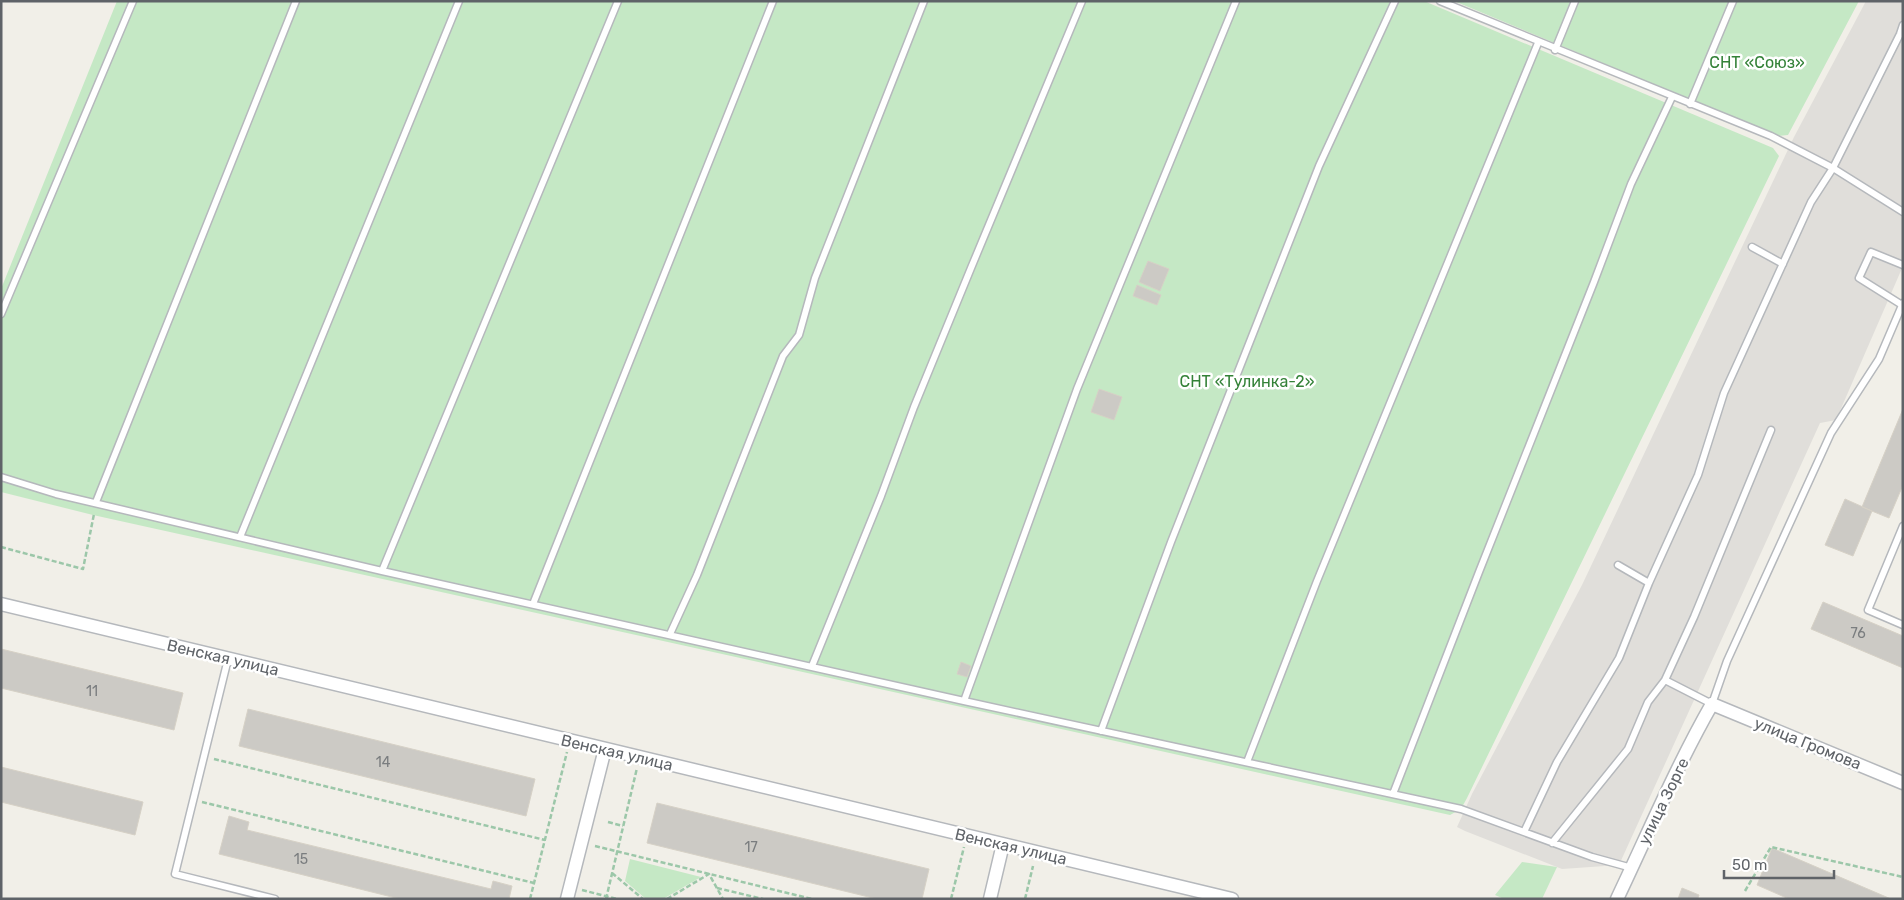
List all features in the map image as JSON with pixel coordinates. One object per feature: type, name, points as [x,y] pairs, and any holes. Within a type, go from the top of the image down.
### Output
[{"type":"street","name":"Венская улица","points":[[1,604],[1224,898]]},
{"type":"street","name":"улица Громова","points":[[1712,704],[1903,783]]},
{"type":"street","name":"улица Зорге","points":[[1617,899],[1697,730],[1712,704]]},
{"type":"street","points":[[569,893],[605,749]]},
{"type":"street","points":[[990,899],[1003,844]]},
{"type":"lane","points":[[1,314],[133,1]]},
{"type":"lane","points":[[96,502],[296,1]]},
{"type":"lane","points":[[240,537],[458,1]]},
{"type":"lane","points":[[382,571],[618,1]]},
{"type":"lane","points":[[533,604],[773,1]]},
{"type":"lane","points":[[670,634],[697,575],[783,356],[799,335],[816,278],[924,1]]},
{"type":"lane","points":[[812,666],[881,496],[914,407],[1082,1]]},
{"type":"lane","points":[[964,701],[1077,389],[1236,1]]},
{"type":"lane","points":[[1101,730],[1171,542],[1319,166],[1395,1]]},
{"type":"lane","points":[[1440,1],[1555,50],[1771,136],[1833,168],[1903,212]]},
{"type":"lane","points":[[1555,50],[1575,1]]},
{"type":"lane","points":[[1690,104],[1733,1]]},
{"type":"lane","points":[[1524,832],[1557,762],[1619,658],[1649,583],[1698,475],[1724,393],[1811,202],[1833,168],[1903,25]]},
{"type":"lane","points":[[1248,762],[1317,581],[1538,43]]},
{"type":"lane","points":[[1393,794],[1631,184],[1672,97]]},
{"type":"lane","points":[[1752,247],[1783,264]]},
{"type":"lane","points":[[1665,680],[1712,704],[1727,661],[1831,432],[1879,359],[1902,304],[1859,278],[1871,252],[1903,264]]},
{"type":"lane","points":[[1552,843],[1628,750],[1648,702],[1665,680],[1694,617],[1771,430]]},
{"type":"lane","points":[[1,477],[56,494],[382,571],[964,701],[1461,809],[1592,857],[1632,868]]},
{"type":"lane","points":[[1903,526],[1868,610],[1903,625]]},
{"type":"lane","points":[[1618,565],[1649,583]]},
{"type":"lane","points":[[228,659],[175,874],[275,899]]},
{"type":"path","points":[[1,547],[83,569],[96,502]]},
{"type":"path","points":[[530,899],[570,740]]},
{"type":"path","points":[[204,756],[545,840]]},
{"type":"path","points":[[606,897],[640,757]]},
{"type":"path","points":[[193,800],[534,883]]},
{"type":"path","points":[[608,822],[623,826]]},
{"type":"path","points":[[951,899],[966,835]]},
{"type":"path","points":[[581,843],[812,899]]},
{"type":"path","points":[[1745,891],[1771,847],[1903,877]]},
{"type":"path","points":[[1025,899],[1036,852]]},
{"type":"path","points":[[612,873],[644,899]]},
{"type":"path","points":[[709,874],[723,899]]},
{"type":"path","points":[[667,899],[709,874]]},
{"type":"path","points":[[717,888],[763,899]]},
{"type":"path","points":[[569,893],[617,899]]},
{"type":"shaded area","points":[[1866,1],[1903,1],[1903,266],[1836,420],[1820,423],[1619,865],[1562,869],[1465,831],[1457,827],[1472,794],[1582,585],[1794,137]]},
{"type":"green space","name":"СНТ «Тулинка-2»","points":[[117,1],[1424,1],[1773,148],[1779,156],[1467,798],[1461,809],[1450,815],[93,515],[1,492],[1,289]]},
{"type":"green space","name":"СНТ «Союз»","points":[[1454,1],[1859,1],[1788,135],[1778,136]]},
{"type":"green space","points":[[630,859],[701,877],[663,899],[646,899],[625,881]]},
{"type":"green space","points":[[1522,862],[1557,867],[1542,899],[1504,899],[1495,895]]},
{"type":"building","points":[[1148,261],[1169,269],[1160,291],[1139,282]]},
{"type":"building","points":[[1137,285],[1161,295],[1157,305],[1133,296]]},
{"type":"building","points":[[1099,389],[1122,397],[1114,420],[1091,412]]},
{"type":"building","points":[[1903,409],[1903,485],[1889,518],[1862,507]]},
{"type":"building","points":[[1845,499],[1872,511],[1853,556],[1825,545]]},
{"type":"building","points":[[1823,602],[1903,636],[1903,668],[1811,629]]},
{"type":"building","points":[[1,649],[183,693],[174,730],[1,688]]},
{"type":"building","points":[[961,662],[971,666],[967,677],[957,674]]},
{"type":"building","points":[[248,709],[535,779],[526,816],[239,746]]},
{"type":"building","points":[[1,767],[143,802],[135,835],[1,802]]},
{"type":"building","points":[[657,803],[929,869],[922,899],[877,899],[647,843]]},
{"type":"building","points":[[229,816],[249,822],[247,830],[491,889],[493,881],[512,886],[509,899],[400,899],[219,854]]},
{"type":"building","points":[[1772,848],[1891,899],[1789,899],[1757,885]]},
{"type":"building","points":[[1682,888],[1699,895],[1699,899],[1678,899]]}]
